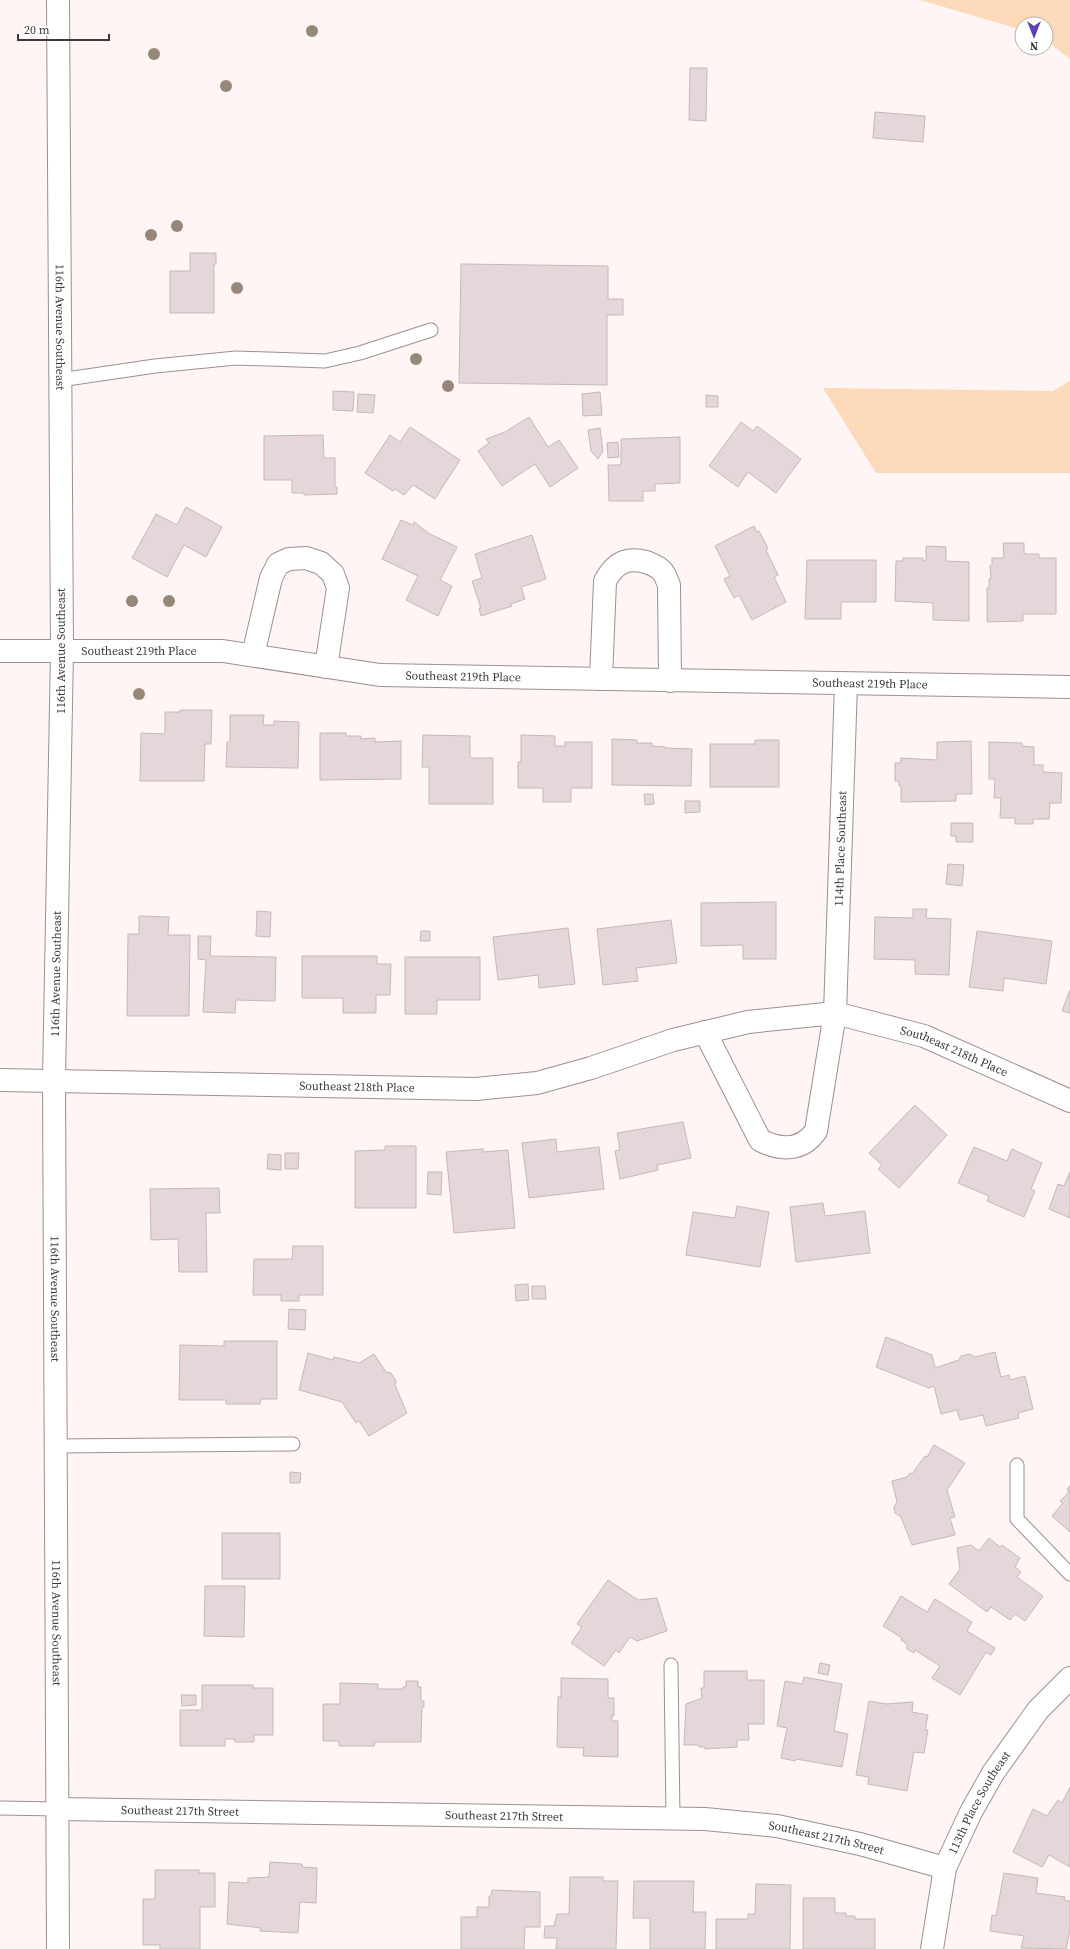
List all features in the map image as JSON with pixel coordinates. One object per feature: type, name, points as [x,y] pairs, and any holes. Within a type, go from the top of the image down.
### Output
[{"type":"street","name":"116th Avenue Southeast","points":[[58,0],[62,651],[54,1080],[58,1949]]},
{"type":"street","points":[[253,655],[271,578],[278,564],[289,559],[306,558],[321,563],[333,574],[338,588],[326,666]]},
{"type":"street","points":[[601,679],[605,581],[611,570],[623,562],[634,559],[651,564],[662,571],[669,585],[670,681]]},
{"type":"street","name":"Southeast 219th Place","points":[[0,651],[223,651],[380,675],[1070,687]]},
{"type":"street","name":"114th Place Southeast","points":[[835,1013],[846,684]]},
{"type":"street","points":[[705,1032],[760,1140],[774,1147],[791,1148],[810,1140],[816,1131],[835,1013]]},
{"type":"street","name":"Southeast 218th Place","points":[[0,1080],[476,1089],[537,1083],[591,1068],[674,1040],[748,1022],[835,1013],[924,1036],[1070,1101]]},
{"type":"street","name":"113th Place Southeast","points":[[932,1949],[945,1868],[993,1773],[1038,1710],[1070,1678]]},
{"type":"street","name":"Southeast 217th Street","points":[[58,1809],[705,1819],[777,1826],[860,1844],[945,1868]]},
{"type":"lane","points":[[60,380],[155,366],[236,358],[325,361],[360,353],[431,330]]},
{"type":"lane","points":[[56,1446],[293,1444]]},
{"type":"lane","points":[[1017,1465],[1017,1519],[1070,1574]]},
{"type":"lane","points":[[671,1665],[673,1819]]},
{"type":"lane","points":[[0,1808],[58,1809]]},
{"type":"shaded area","points":[[920,0],[1070,0],[1070,59],[1054,46],[1054,16],[1014,16],[1014,28]]},
{"type":"shaded area","points":[[1070,381],[1070,473],[876,473],[823,388],[1053,391]]},
{"type":"building","points":[[690,68],[707,68],[706,121],[689,120]]},
{"type":"building","points":[[875,112],[925,116],[923,142],[873,138]]},
{"type":"building","points":[[190,253],[216,253],[216,264],[214,264],[214,313],[170,313],[170,271],[190,271]]},
{"type":"building","points":[[461,264],[608,266],[608,299],[623,299],[623,315],[607,315],[607,385],[459,383]]},
{"type":"building","points":[[333,391],[354,392],[353,411],[333,410]]},
{"type":"building","points":[[600,392],[602,415],[583,416],[582,394]]},
{"type":"building","points":[[358,394],[375,395],[373,413],[357,412]]},
{"type":"building","points":[[706,395],[718,396],[718,407],[706,407]]},
{"type":"building","points":[[529,417],[548,447],[559,440],[578,468],[550,487],[535,464],[502,486],[478,451],[489,443],[486,439],[505,432]]},
{"type":"building","points":[[741,422],[753,431],[757,426],[801,459],[776,493],[748,472],[738,487],[709,466]]},
{"type":"building","points":[[410,427],[460,460],[435,499],[413,485],[404,495],[395,489],[393,491],[365,473],[390,435],[400,442]]},
{"type":"building","points":[[600,428],[603,451],[598,459],[591,451],[588,430]]},
{"type":"building","points":[[323,435],[324,458],[335,458],[335,487],[337,487],[337,494],[304,495],[304,493],[292,493],[292,480],[264,480],[264,436]]},
{"type":"building","points":[[680,437],[680,483],[655,484],[655,491],[643,491],[643,501],[609,501],[608,465],[621,465],[621,439]]},
{"type":"building","points":[[618,442],[619,457],[608,458],[607,443]]},
{"type":"building","points":[[186,507],[222,527],[206,557],[184,545],[167,577],[132,558],[156,514],[177,525]]},
{"type":"building","points":[[401,520],[413,525],[414,522],[430,534],[457,547],[440,580],[452,586],[438,616],[406,600],[418,576],[382,559]]},
{"type":"building","points":[[754,526],[757,532],[759,531],[768,548],[766,550],[778,575],[774,577],[786,602],[752,620],[739,595],[734,598],[724,579],[730,576],[715,546]]},
{"type":"building","points":[[532,535],[546,579],[521,587],[525,599],[511,604],[512,606],[481,616],[479,608],[481,608],[472,581],[482,578],[475,554]]},
{"type":"building","points":[[1003,543],[1024,543],[1024,554],[1039,554],[1039,558],[1056,558],[1056,614],[1023,614],[1023,621],[987,622],[987,588],[989,588],[989,579],[991,579],[990,566],[992,565],[992,558],[1004,558]]},
{"type":"building","points":[[926,546],[946,547],[946,561],[969,562],[969,621],[933,620],[933,603],[895,601],[896,561],[903,561],[903,558],[923,558],[923,561],[926,561]]},
{"type":"building","points":[[807,560],[876,560],[876,602],[841,602],[841,619],[805,619]]},
{"type":"building","points":[[180,710],[212,710],[211,744],[205,744],[204,781],[140,781],[141,733],[165,734],[165,712],[180,712]]},
{"type":"building","points":[[230,715],[264,715],[263,725],[274,725],[274,721],[299,722],[298,768],[226,767],[227,742],[230,742]]},
{"type":"building","points":[[320,733],[346,733],[346,736],[361,736],[361,739],[375,738],[375,742],[401,741],[401,779],[320,780]]},
{"type":"building","points":[[423,735],[470,736],[470,758],[493,758],[493,804],[429,804],[429,767],[422,767]]},
{"type":"building","points":[[521,735],[555,736],[555,746],[565,746],[565,742],[592,742],[592,788],[571,788],[571,802],[543,802],[543,788],[518,788],[518,762],[521,762]]},
{"type":"building","points":[[612,739],[637,740],[637,743],[652,743],[652,746],[665,748],[692,749],[691,786],[612,785]]},
{"type":"building","points":[[755,740],[779,740],[779,787],[710,787],[710,744],[755,744]]},
{"type":"building","points":[[971,741],[972,794],[956,794],[956,801],[901,802],[901,786],[899,786],[899,781],[895,781],[895,763],[900,763],[901,758],[937,760],[937,742]]},
{"type":"building","points":[[989,742],[1022,743],[1022,746],[1034,747],[1034,765],[1043,765],[1043,772],[1062,773],[1061,803],[1050,803],[1049,819],[1033,819],[1033,824],[1015,824],[1015,818],[1000,818],[1001,798],[994,798],[995,779],[989,779]]},
{"type":"building","points":[[644,794],[653,794],[654,804],[645,805]]},
{"type":"building","points":[[685,801],[700,801],[700,812],[685,813]]},
{"type":"building","points":[[951,823],[973,823],[973,842],[956,842],[956,836],[951,836]]},
{"type":"building","points":[[948,864],[964,865],[962,886],[946,884]]},
{"type":"building","points":[[776,902],[776,959],[743,959],[743,945],[701,946],[701,903]]},
{"type":"building","points":[[913,909],[927,909],[926,918],[951,919],[949,975],[915,974],[915,960],[874,959],[875,917],[913,918]]},
{"type":"building","points":[[257,911],[271,912],[270,937],[256,936]]},
{"type":"building","points":[[139,916],[169,917],[168,935],[190,935],[189,1016],[127,1016],[128,934],[139,934]]},
{"type":"building","points":[[671,920],[677,963],[636,968],[638,981],[603,985],[597,929]]},
{"type":"building","points":[[568,928],[575,984],[539,988],[538,975],[498,980],[493,937]]},
{"type":"building","points":[[421,931],[430,931],[430,941],[420,941]]},
{"type":"building","points":[[977,931],[1052,941],[1046,984],[1004,978],[1003,991],[969,987]]},
{"type":"building","points":[[198,936],[211,936],[210,956],[276,957],[275,1001],[236,1000],[235,1013],[203,1012],[206,960],[198,959]]},
{"type":"building","points":[[302,956],[377,956],[377,964],[391,964],[390,995],[376,995],[376,1013],[343,1013],[343,998],[302,998]]},
{"type":"building","points":[[405,957],[480,957],[480,1000],[437,1000],[437,1014],[405,1014]]},
{"type":"building","points":[[1070,990],[1070,1013],[1062,1011]]},
{"type":"building","points":[[915,1105],[947,1135],[899,1188],[878,1169],[882,1165],[869,1153]]},
{"type":"building","points":[[683,1122],[691,1158],[657,1165],[658,1170],[620,1179],[615,1151],[620,1150],[617,1133]]},
{"type":"building","points":[[556,1139],[557,1152],[599,1147],[604,1189],[529,1198],[522,1143]]},
{"type":"building","points":[[385,1146],[416,1146],[416,1208],[355,1208],[355,1151],[385,1150]]},
{"type":"building","points":[[974,1147],[1007,1161],[1012,1149],[1042,1163],[1031,1189],[1035,1191],[1024,1217],[987,1201],[989,1196],[958,1183]]},
{"type":"building","points":[[483,1149],[483,1152],[508,1150],[515,1228],[454,1233],[446,1152]]},
{"type":"building","points":[[285,1153],[299,1153],[298,1169],[285,1169]]},
{"type":"building","points":[[268,1154],[281,1155],[281,1170],[267,1169]]},
{"type":"building","points":[[428,1172],[442,1172],[441,1195],[427,1194]]},
{"type":"building","points":[[1070,1172],[1070,1218],[1049,1209],[1058,1184],[1064,1186]]},
{"type":"building","points":[[219,1188],[220,1213],[206,1213],[207,1272],[179,1272],[178,1239],[151,1240],[150,1189]]},
{"type":"building","points":[[823,1203],[825,1216],[865,1211],[870,1253],[796,1262],[790,1207]]},
{"type":"building","points":[[737,1206],[769,1212],[760,1267],[686,1255],[693,1212],[735,1218]]},
{"type":"building","points":[[293,1246],[323,1246],[323,1295],[299,1295],[299,1301],[281,1301],[281,1295],[253,1295],[254,1259],[292,1259]]},
{"type":"building","points":[[528,1284],[529,1300],[516,1301],[515,1285]]},
{"type":"building","points":[[532,1286],[545,1286],[546,1299],[532,1299]]},
{"type":"building","points":[[289,1309],[306,1310],[305,1330],[288,1329]]},
{"type":"building","points":[[886,1337],[932,1355],[935,1368],[959,1360],[961,1356],[970,1354],[975,1357],[995,1352],[1001,1377],[1009,1375],[1010,1380],[1025,1376],[1033,1409],[1018,1413],[1019,1418],[986,1426],[983,1415],[960,1420],[957,1410],[941,1414],[934,1386],[929,1388],[876,1367]]},
{"type":"building","points":[[224,1341],[277,1341],[277,1399],[261,1399],[260,1404],[226,1404],[226,1400],[179,1400],[180,1345],[224,1346]]},
{"type":"building","points":[[308,1353],[333,1360],[334,1357],[359,1363],[374,1354],[386,1372],[391,1373],[396,1381],[395,1385],[407,1413],[369,1436],[359,1421],[356,1423],[342,1402],[299,1390]]},
{"type":"building","points":[[934,1445],[965,1463],[947,1490],[955,1517],[950,1518],[955,1535],[912,1545],[901,1517],[895,1513],[894,1507],[897,1502],[892,1481],[907,1477],[910,1473],[912,1474],[925,1456],[927,1457]]},
{"type":"building","points":[[290,1472],[301,1473],[300,1483],[290,1483]]},
{"type":"building","points":[[1070,1486],[1070,1532],[1052,1516],[1063,1503],[1060,1501],[1069,1492],[1067,1489]]},
{"type":"building","points":[[222,1533],[280,1533],[280,1579],[222,1579]]},
{"type":"building","points":[[989,1538],[1000,1547],[1002,1545],[1020,1558],[1015,1567],[1021,1572],[1017,1577],[1043,1596],[1025,1621],[1015,1614],[1010,1620],[991,1607],[987,1612],[949,1584],[960,1569],[957,1548],[971,1545],[979,1551]]},
{"type":"building","points":[[608,1580],[638,1600],[657,1598],[667,1631],[637,1641],[630,1637],[619,1653],[616,1650],[604,1666],[571,1643],[582,1627],[577,1624]]},
{"type":"building","points":[[205,1586],[245,1586],[244,1637],[204,1636]]},
{"type":"building","points":[[901,1596],[927,1612],[935,1599],[972,1622],[967,1631],[995,1648],[991,1655],[986,1652],[960,1695],[932,1678],[940,1666],[915,1650],[914,1653],[907,1649],[907,1644],[901,1640],[902,1638],[883,1626]]},
{"type":"building","points":[[820,1663],[830,1665],[828,1675],[818,1673]]},
{"type":"building","points":[[704,1671],[747,1671],[747,1680],[764,1680],[764,1724],[748,1724],[749,1740],[737,1740],[737,1747],[705,1749],[705,1747],[699,1747],[699,1745],[684,1745],[686,1704],[702,1698],[701,1688],[704,1688]]},
{"type":"building","points":[[804,1677],[842,1684],[834,1731],[848,1734],[842,1767],[796,1759],[795,1761],[781,1758],[787,1728],[777,1726],[785,1681],[802,1684]]},
{"type":"building","points":[[561,1678],[608,1679],[608,1698],[614,1698],[614,1716],[612,1715],[612,1721],[618,1721],[618,1757],[583,1756],[584,1748],[557,1747],[558,1697],[561,1697]]},
{"type":"building","points":[[406,1681],[418,1681],[418,1687],[421,1687],[421,1701],[424,1701],[424,1707],[422,1707],[421,1742],[375,1742],[374,1746],[339,1746],[339,1741],[323,1741],[323,1704],[340,1704],[340,1683],[378,1684],[378,1689],[403,1689],[403,1687],[406,1687]]},
{"type":"building","points":[[202,1685],[253,1685],[253,1688],[273,1688],[273,1735],[254,1735],[254,1742],[235,1742],[235,1739],[225,1739],[225,1746],[180,1746],[180,1710],[202,1710]]},
{"type":"building","points":[[181,1695],[196,1695],[196,1705],[182,1706]]},
{"type":"building","points":[[869,1701],[886,1704],[913,1702],[912,1712],[928,1715],[925,1730],[928,1730],[924,1753],[914,1752],[907,1791],[868,1784],[869,1777],[856,1775]]},
{"type":"building","points":[[1070,1787],[1070,1867],[1049,1855],[1042,1867],[1013,1852],[1033,1809],[1047,1816],[1058,1800],[1062,1803]]},
{"type":"building","points":[[270,1862],[302,1864],[302,1867],[317,1868],[316,1903],[300,1902],[298,1933],[260,1931],[261,1928],[227,1924],[229,1882],[248,1883],[248,1878],[269,1877]]},
{"type":"building","points":[[155,1870],[199,1870],[199,1873],[215,1873],[215,1907],[200,1907],[200,1949],[160,1949],[160,1945],[143,1945],[143,1899],[155,1899]]},
{"type":"building","points":[[1004,1873],[1038,1878],[1036,1893],[1065,1897],[1064,1900],[1070,1901],[1070,1930],[1066,1949],[1021,1948],[1024,1936],[990,1931],[992,1915],[996,1916]]},
{"type":"building","points":[[570,1877],[603,1877],[603,1881],[618,1881],[616,1949],[556,1949],[557,1938],[544,1938],[545,1926],[554,1926],[557,1914],[569,1914]]},
{"type":"building","points":[[634,1881],[694,1881],[693,1912],[706,1912],[705,1949],[650,1949],[650,1918],[633,1918]]},
{"type":"building","points":[[756,1884],[791,1885],[790,1949],[716,1949],[716,1919],[748,1919],[748,1914],[755,1914]]},
{"type":"building","points":[[492,1890],[540,1892],[540,1927],[525,1927],[524,1949],[461,1949],[461,1917],[477,1917],[477,1907],[489,1907],[489,1896],[491,1896]]},
{"type":"building","points":[[803,1898],[835,1898],[835,1913],[846,1913],[846,1916],[855,1916],[855,1919],[875,1919],[875,1949],[803,1949]]}]
